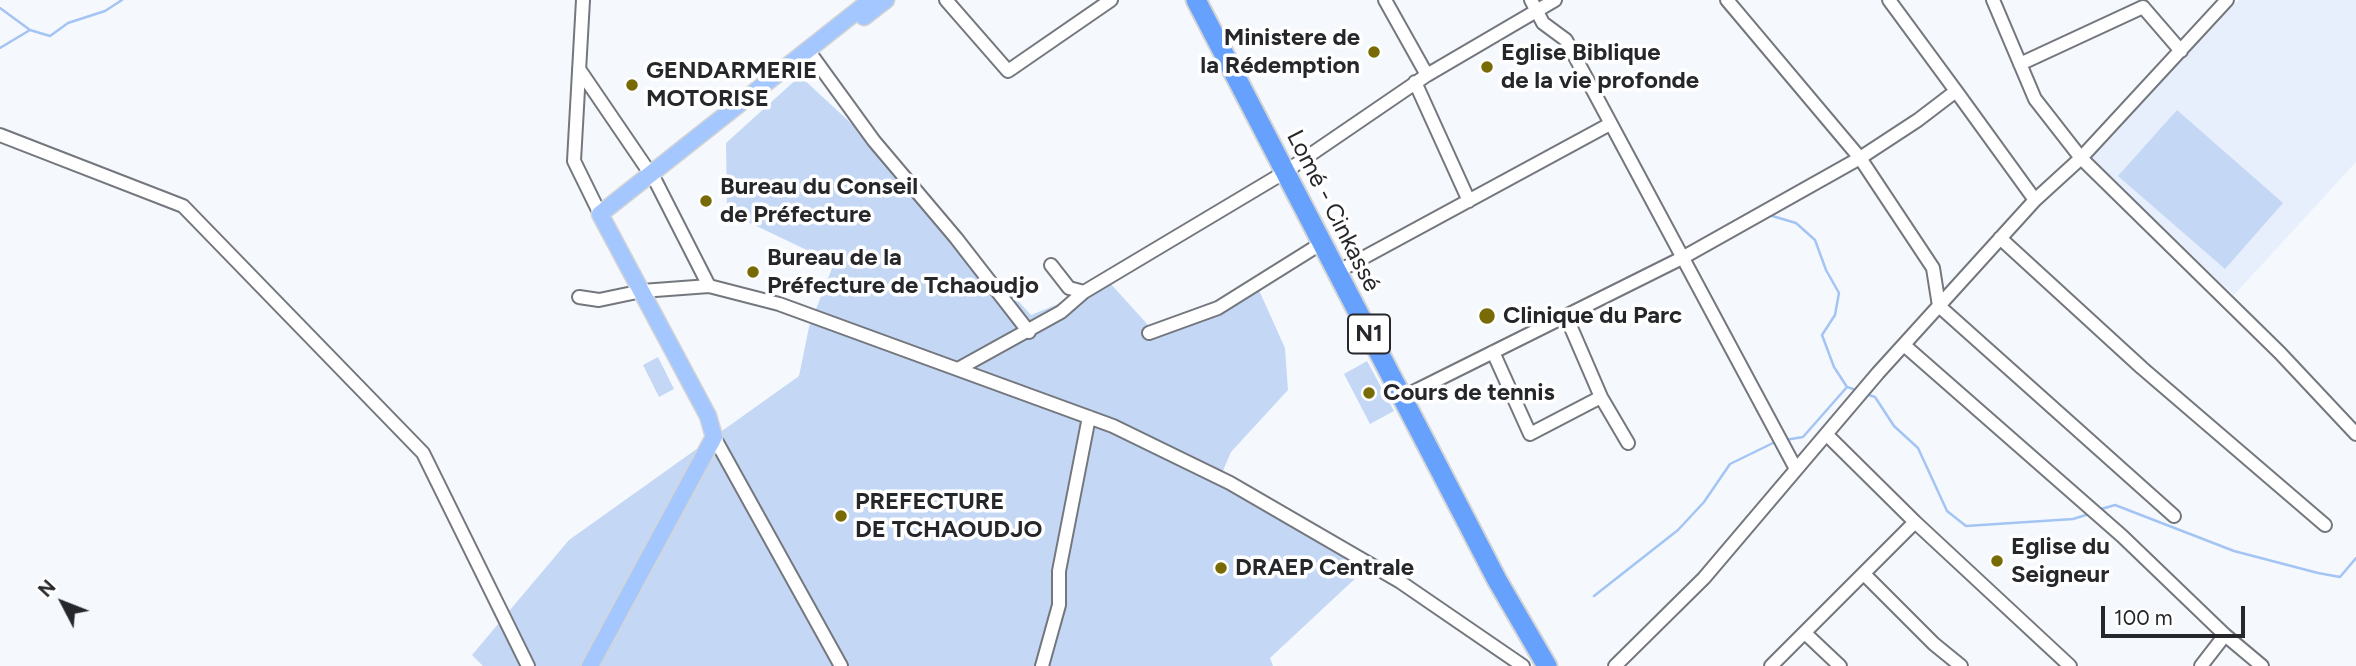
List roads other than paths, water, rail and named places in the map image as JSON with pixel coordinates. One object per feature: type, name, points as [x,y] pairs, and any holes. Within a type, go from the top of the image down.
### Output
[{"type":"highway","name":"Lomé - Cinkassé","points":[[1196,0],[1401,398],[1497,580],[1547,666]]},
{"type":"main road","points":[[653,178],[871,0]]},
{"type":"main road","points":[[590,666],[714,437],[708,416],[602,218],[886,0]]},
{"type":"street","points":[[583,0],[574,161],[602,218]]},
{"type":"street","points":[[946,0],[1008,71],[1111,0]]},
{"type":"street","points":[[1385,0],[1421,79],[1469,201]]},
{"type":"street","points":[[958,369],[1029,332],[1061,312],[1084,292],[1285,172],[1534,5],[1555,0]]},
{"type":"street","points":[[1727,0],[1860,158],[1933,268],[1938,306],[2174,516]]},
{"type":"street","points":[[1889,0],[2035,200]]},
{"type":"street","points":[[1993,0],[2035,99],[2081,158],[2280,353],[2356,434]]},
{"type":"street","points":[[1615,666],[1704,578],[1862,392],[2000,238],[2035,200],[2081,158],[2227,0]]},
{"type":"street","points":[[1534,5],[1543,23],[1566,40],[1796,470]]},
{"type":"street","points":[[2020,64],[2143,7],[2181,51]]},
{"type":"street","points":[[813,57],[874,141],[956,237],[1029,332]]},
{"type":"street","points":[[579,69],[653,178],[709,286]]},
{"type":"street","points":[[1401,398],[1682,258],[1860,158],[1956,91]]},
{"type":"street","points":[[1337,272],[1610,124]]},
{"type":"street","points":[[0,135],[183,206],[423,453],[528,666]]},
{"type":"street","points":[[2000,238],[2142,368],[2325,525]]},
{"type":"street","points":[[1149,334],[1218,308],[1322,243]]},
{"type":"street","points":[[1051,265],[1069,288],[1084,292]]},
{"type":"street","points":[[579,297],[599,300],[642,291],[709,286],[779,304],[1088,417],[1230,483],[1399,581],[1523,666]]},
{"type":"street","points":[[1566,316],[1601,397],[1628,443]]},
{"type":"street","points":[[1904,345],[2122,536],[2225,635],[2262,666]]},
{"type":"street","points":[[1493,352],[1530,434],[1601,397]]},
{"type":"street","points":[[1042,666],[1059,605],[1059,571],[1088,417]]},
{"type":"street","points":[[1826,434],[1915,522],[2070,666]]},
{"type":"street","points":[[714,437],[841,666]]},
{"type":"street","points":[[1770,666],[1915,522]]},
{"type":"street","points":[[1864,574],[1934,644],[1961,666]]},
{"type":"street","points":[[1805,633],[1840,666]]},
{"type":"street","points":[[2201,666],[2225,635]]},
{"type":"waterway","points":[[0,48],[30,30],[50,36],[68,23],[105,11],[122,0]]},
{"type":"waterway","points":[[0,8],[30,30]]},
{"type":"waterway","points":[[1769,215],[1796,223],[1815,240],[1826,270],[1839,293],[1835,315],[1822,335],[1834,367],[1847,387]]},
{"type":"waterway","points":[[1785,440],[1803,437],[1847,387],[1856,390]]},
{"type":"waterway","points":[[1866,394],[1875,397],[1894,426],[1918,448],[1947,511],[1966,526],[2073,519],[2089,514]]},
{"type":"waterway","points":[[1594,596],[1678,530],[1704,502],[1730,464],[1775,442]]},
{"type":"waterway","points":[[2098,510],[2115,505],[2234,551],[2318,573],[2340,577],[2356,558]]},
{"type":"place","name":"Ministere de la Rédemption","points":[[1374,52]]},
{"type":"place","name":"Eglise Biblique de la vie profonde","points":[[1487,67]]},
{"type":"place","name":"GENDARMERIE MOTORISE","points":[[632,85]]},
{"type":"place","name":"Bureau du Conseil de Préfecture","points":[[706,201]]},
{"type":"place","name":"Bureau de la Préfecture de Tchaoudjo","points":[[753,272]]},
{"type":"place","name":"Clinique du Parc","points":[[1487,316]]},
{"type":"place","name":"Cours de tennis","points":[[1369,393]]},
{"type":"place","name":"PREFECTURE DE TCHAOUDJO","points":[[841,516]]},
{"type":"place","name":"Eglise du Seigneur","points":[[1997,561]]},
{"type":"place","name":"DRAEP Centrale","points":[[1221,568]]}]
